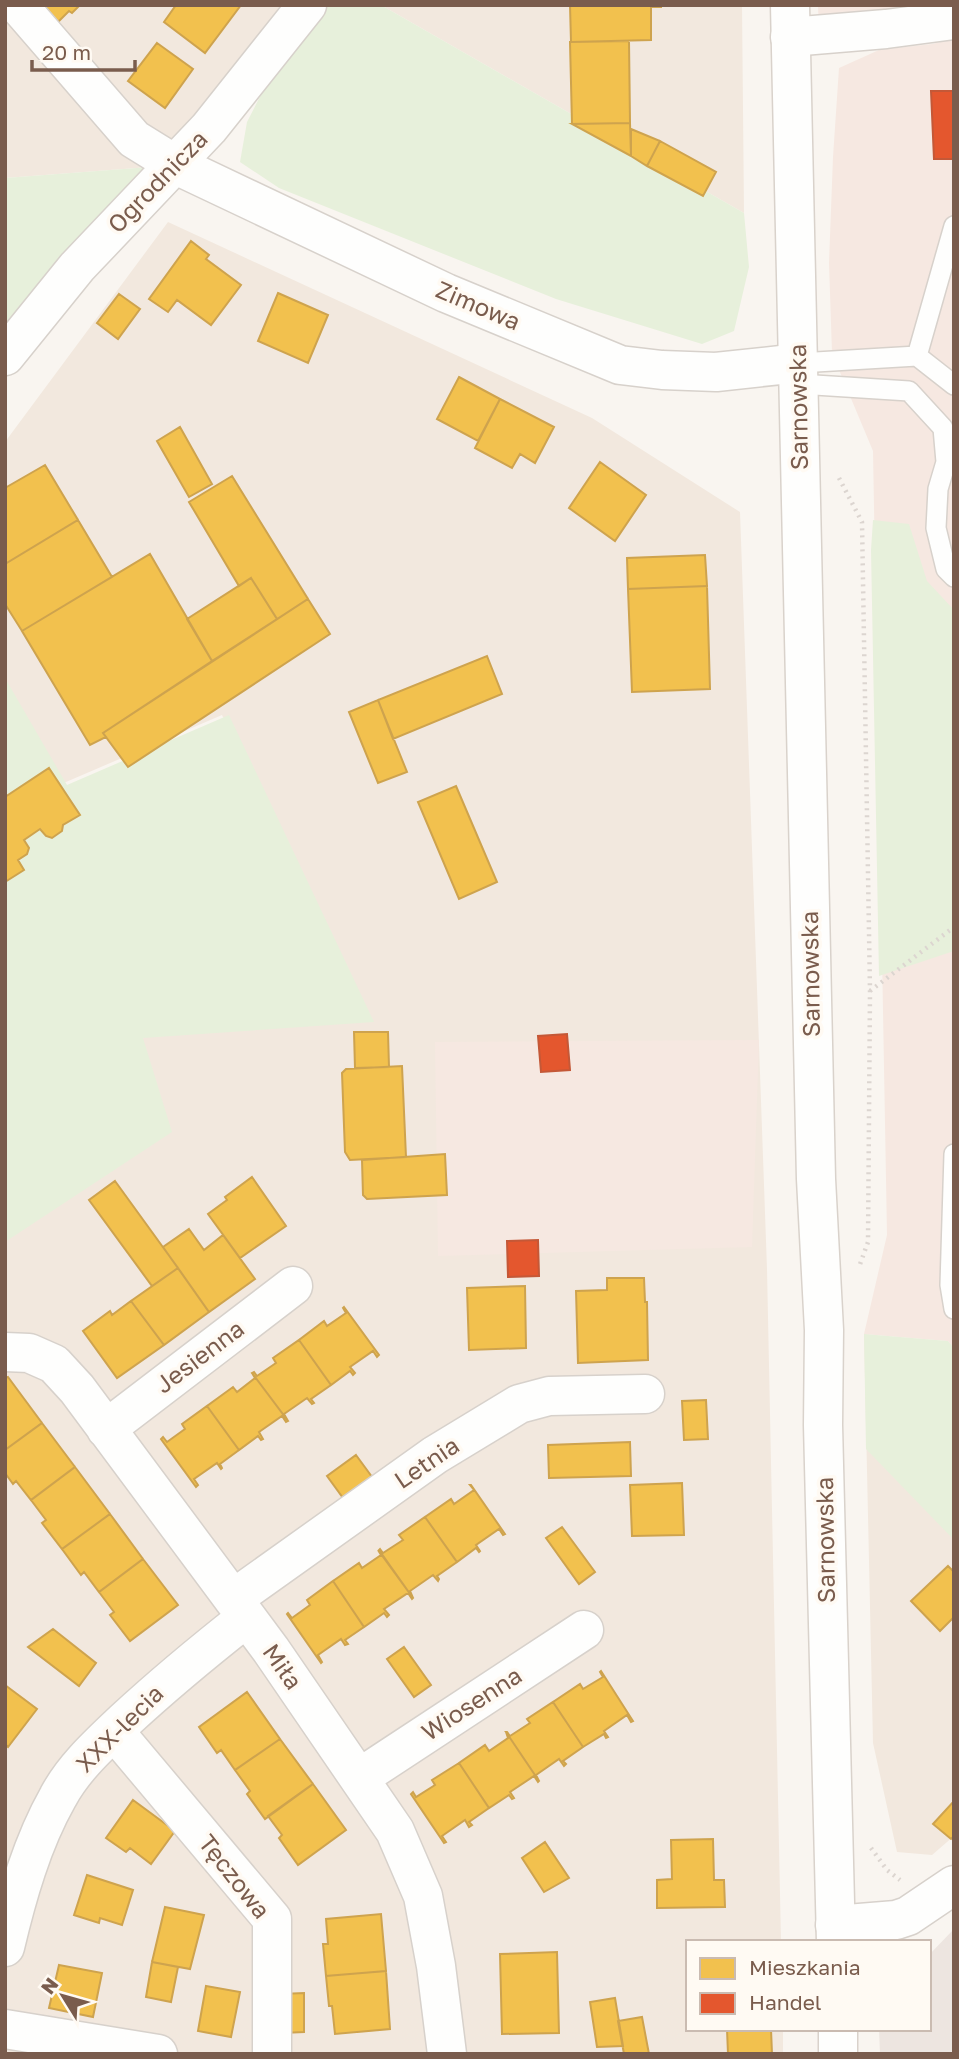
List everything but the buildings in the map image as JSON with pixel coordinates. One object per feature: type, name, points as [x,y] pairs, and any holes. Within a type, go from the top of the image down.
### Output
[{"type":"street","name":"Zimowa","points":[[18,5],[134,139],[176,165],[446,293],[620,365],[662,370],[799,373]]},
{"type":"street","name":"Ogrodnicza","points":[[5,356],[77,267],[209,128],[307,5]]},
{"type":"street","points":[[790,21],[886,29],[954,20]]},
{"type":"street","name":"Sarnowska","points":[[790,21],[816,1179],[824,1330],[823,1425],[835,1933]]},
{"type":"street","name":"Jesienna","points":[[106,1429],[293,1286]]},
{"type":"street","name":"Miła","points":[[5,1352],[29,1353],[54,1364],[77,1389],[271,1650],[396,1831],[423,1896],[436,1966],[447,2054]]},
{"type":"street","name":"Letnia","points":[[240,1609],[435,1455],[519,1404],[549,1396],[645,1394]]},
{"type":"street","name":"XXX-lecia","points":[[5,1947],[25,1872],[58,1796],[82,1762],[198,1656],[240,1609]]},
{"type":"street","name":"Wiosenna","points":[[359,1778],[584,1630]]},
{"type":"street","name":"Tęczowa","points":[[114,1731],[272,1919],[272,2054]]},
{"type":"street","points":[[835,1933],[908,1916],[954,1885]]},
{"type":"street","points":[[5,2029],[158,2054]]},
{"type":"street","points":[[838,2031],[838,2054]]},
{"type":"lane","points":[[918,356],[954,226]]},
{"type":"lane","points":[[799,373],[918,356],[954,385]]},
{"type":"lane","points":[[799,373],[909,391],[943,428],[946,462],[938,489],[936,528],[946,569],[954,578]]},
{"type":"lane","points":[[954,1154],[950,1285],[954,1308]]},
{"type":"path","points":[[859,1267],[868,1242],[870,991],[862,522]]},
{"type":"path","points":[[870,991],[954,927]]},
{"type":"path","points":[[869,1841],[872,1850],[887,1870],[901,1881],[896,1920]]},
{"type":"shaded area","points":[[5,5],[307,5],[176,165],[5,178]]},
{"type":"shaded area","points":[[381,5],[742,5],[744,213]]},
{"type":"shaded area","points":[[818,5],[954,5],[819,36]]},
{"type":"shaded area","points":[[954,39],[954,1348],[948,1341],[864,1334],[887,1235],[873,451],[832,353],[829,263],[839,68],[879,50]]},
{"type":"shaded area","points":[[168,222],[592,418],[740,512],[767,1269],[781,1940],[686,1940],[686,2031],[783,2031],[783,2054],[5,2054],[5,1236],[135,1038],[366,1021],[222,715],[59,785],[5,692],[5,442]]},
{"type":"shaded area","points":[[759,1040],[752,1247],[438,1256],[435,1042]]},
{"type":"shaded area","points":[[864,1334],[954,1348],[954,1836],[932,1855],[897,1852],[873,1743]]},
{"type":"shaded area","points":[[954,1929],[954,2054],[880,2054],[879,2031],[931,2031],[931,1953]]},
{"type":"green space","points":[[307,5],[381,5],[744,213],[749,267],[734,331],[702,344],[556,299],[279,188],[240,162],[247,122]]},
{"type":"green space","points":[[176,165],[5,354],[5,178]]},
{"type":"green space","points":[[873,520],[909,524],[927,581],[954,610],[954,951],[879,976],[871,550]]},
{"type":"green space","points":[[5,678],[67,785],[229,715],[374,1022],[143,1038],[172,1132],[5,1242]]},
{"type":"green space","points":[[864,1334],[948,1341],[954,1348],[954,1540],[866,1449]]}]
